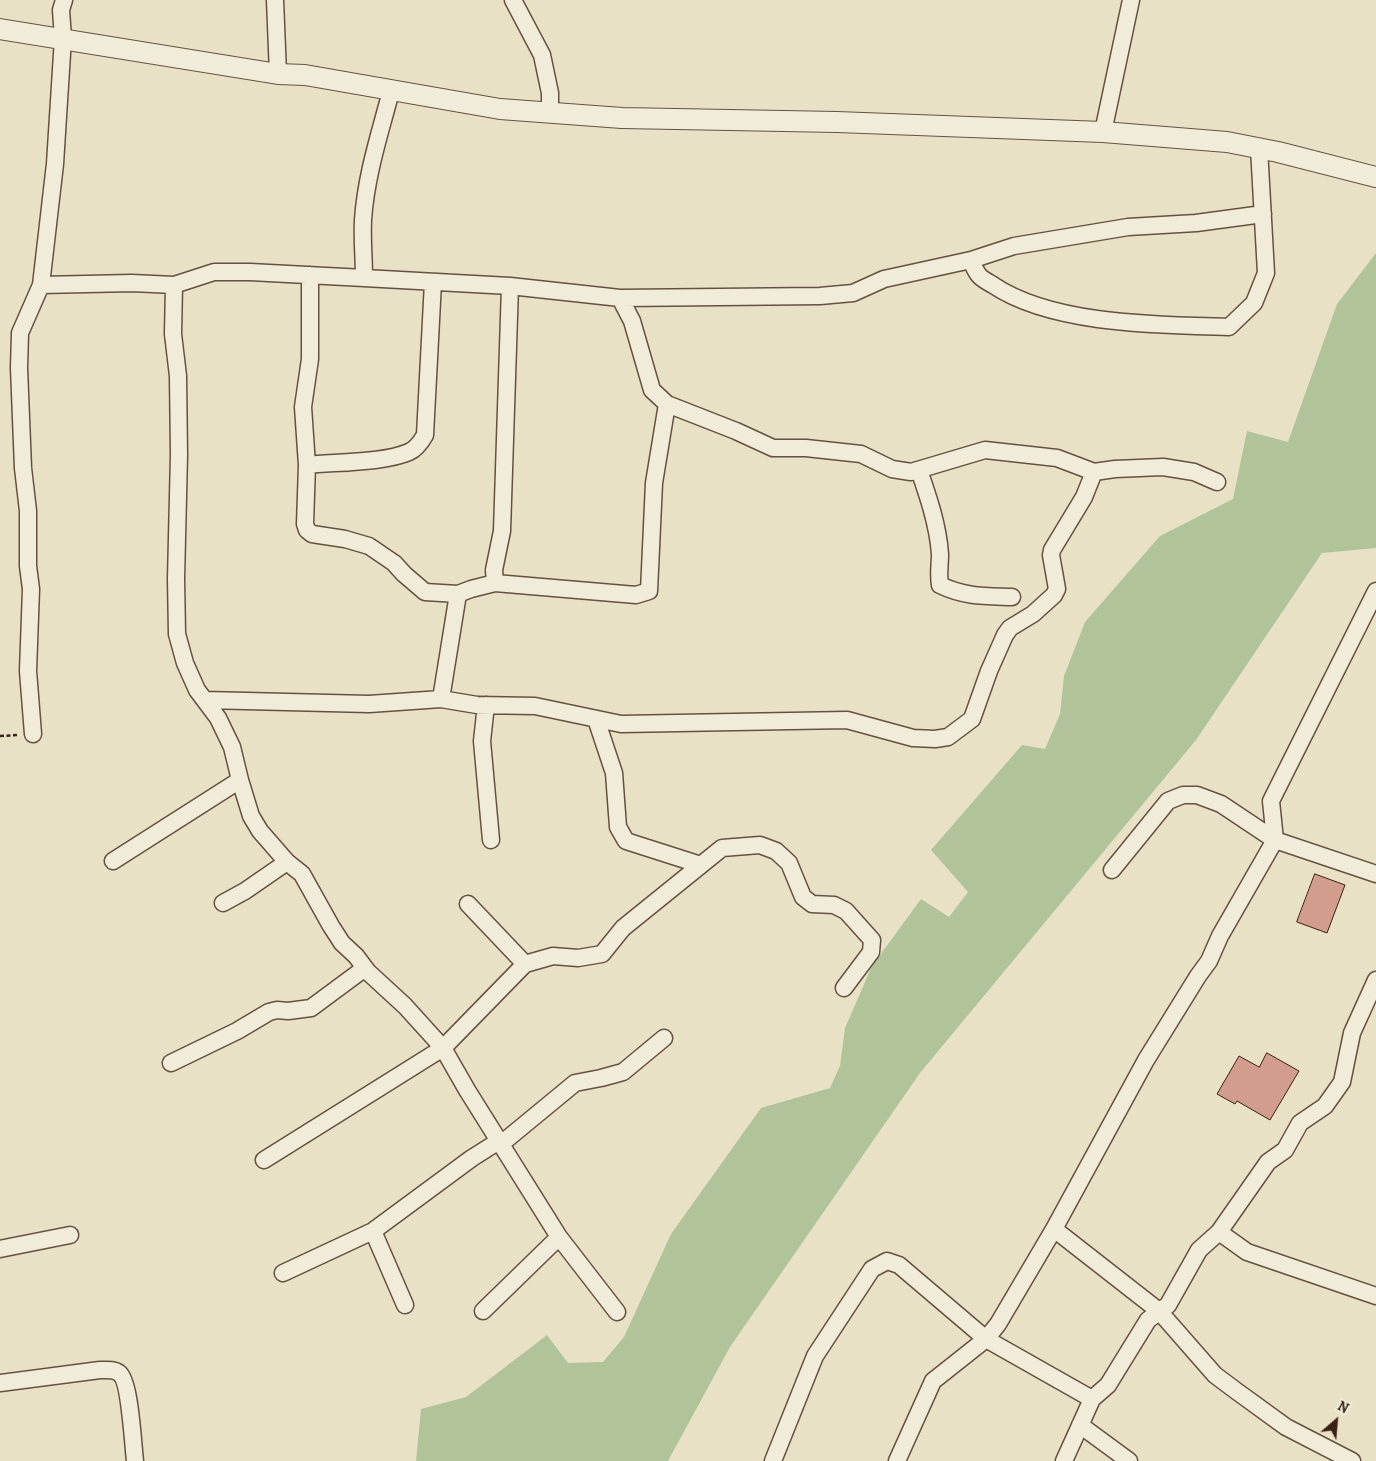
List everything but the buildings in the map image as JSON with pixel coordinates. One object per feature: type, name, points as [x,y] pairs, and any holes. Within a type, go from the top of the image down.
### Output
[{"type":"street","points":[[33,734],[28,671],[31,589],[28,566],[28,511],[23,468],[18,368],[20,333],[41,285],[54,164],[63,38],[61,10],[64,0]]},
{"type":"street","points":[[275,0],[278,74]]},
{"type":"street","points":[[513,0],[542,56],[550,92],[550,113]]},
{"type":"street","points":[[1103,132],[1131,0]]},
{"type":"street","points":[[0,29],[278,74],[306,75],[500,109],[622,118],[837,122],[1103,132],[1227,142],[1376,177]]},
{"type":"street","points":[[364,278],[363,221],[366,196],[371,165],[391,91]]},
{"type":"street","points":[[971,260],[978,275],[1004,293],[1064,314],[1145,324],[1228,327],[1254,303],[1266,273],[1259,148]]},
{"type":"street","points":[[41,285],[132,283],[174,285],[214,272],[250,272],[510,286],[620,298],[820,296],[853,293],[884,279],[971,260],[1014,246],[1128,227],[1196,223],[1263,214]]},
{"type":"street","points":[[310,275],[310,360],[303,407],[307,464],[305,524],[307,530],[312,534],[345,539],[369,546],[394,562],[404,574],[425,592],[458,594],[495,583],[636,595],[649,591],[654,483],[667,404]]},
{"type":"street","points":[[307,464],[392,458],[411,451],[423,439],[425,435],[433,282]]},
{"type":"street","points":[[174,285],[173,334],[178,376],[179,455],[176,579],[177,634],[185,663],[197,690],[218,718],[232,747],[251,816],[260,832],[287,862],[302,874],[342,943],[443,1048],[559,1237],[617,1312]]},
{"type":"street","points":[[495,583],[494,570],[502,531],[510,286]]},
{"type":"street","points":[[620,298],[632,321],[652,390],[667,404],[736,430],[773,448],[806,448],[861,454],[892,469],[911,472],[985,450],[1057,458],[1094,472],[1163,467],[1194,472],[1217,482]]},
{"type":"street","points":[[919,470],[931,504],[940,553],[938,576],[940,585],[955,592],[977,596],[1012,597]]},
{"type":"street","points":[[205,700],[369,704],[441,699],[486,705],[535,706],[621,724],[847,720],[913,738],[934,739],[948,737],[972,719],[989,671],[1010,628],[1033,614],[1054,595],[1056,589],[1051,555],[1052,550],[1084,497],[1094,472]]},
{"type":"street","points":[[897,1461],[934,1380],[986,1339],[998,1324],[1054,1229],[1146,1060],[1209,961],[1220,936],[1275,840],[1271,801],[1376,591]]},
{"type":"street","points":[[441,699],[458,594]]},
{"type":"street","points":[[486,705],[482,741],[491,840]]},
{"type":"street","points":[[596,719],[614,773],[618,827],[626,841],[701,865]]},
{"type":"street","points":[[113,861],[240,780]]},
{"type":"street","points":[[1112,870],[1168,801],[1183,794],[1198,794],[1221,804],[1275,840],[1376,874]]},
{"type":"street","points":[[264,1160],[443,1048],[525,964],[553,956],[578,958],[602,954],[623,928],[722,848],[760,845],[776,851],[789,863],[803,897],[812,904],[834,905],[846,911],[872,940],[871,952],[844,988]]},
{"type":"street","points":[[223,903],[287,862]]},
{"type":"street","points":[[468,904],[525,964]]},
{"type":"street","points":[[172,1063],[237,1032],[269,1012],[311,1008],[365,968]]},
{"type":"street","points":[[1064,1461],[1092,1399],[1108,1385],[1148,1320],[1168,1305],[1199,1250],[1219,1232],[1268,1162],[1285,1150],[1300,1123],[1325,1106],[1342,1082],[1352,1033],[1376,980]]},
{"type":"street","points":[[283,1273],[373,1231],[472,1158],[500,1142],[576,1083],[623,1072],[664,1038]]},
{"type":"street","points":[[1054,1229],[1160,1312],[1215,1375],[1286,1427],[1352,1461]]},
{"type":"street","points":[[373,1231],[405,1305]]},
{"type":"street","points":[[1219,1232],[1247,1252],[1376,1296]]},
{"type":"street","points":[[0,1249],[70,1235]]},
{"type":"street","points":[[483,1311],[559,1237]]},
{"type":"street","points":[[773,1461],[816,1356],[872,1269],[887,1262],[900,1265],[986,1339],[1092,1399]]},
{"type":"street","points":[[0,1383],[100,1370],[118,1372],[123,1377],[128,1393],[135,1461]]},
{"type":"street","points":[[1080,1425],[1129,1461]]},
{"type":"green space","points":[[1376,253],[1376,548],[1322,553],[1196,740],[920,1073],[730,1347],[668,1461],[416,1461],[421,1409],[466,1397],[547,1335],[568,1363],[603,1362],[624,1337],[671,1234],[761,1108],[830,1088],[840,1066],[845,1028],[872,966],[921,899],[949,917],[968,892],[931,850],[1022,745],[1045,749],[1060,714],[1064,676],[1085,622],[1160,536],[1233,499],[1247,431],[1288,442],[1337,304]]}]
